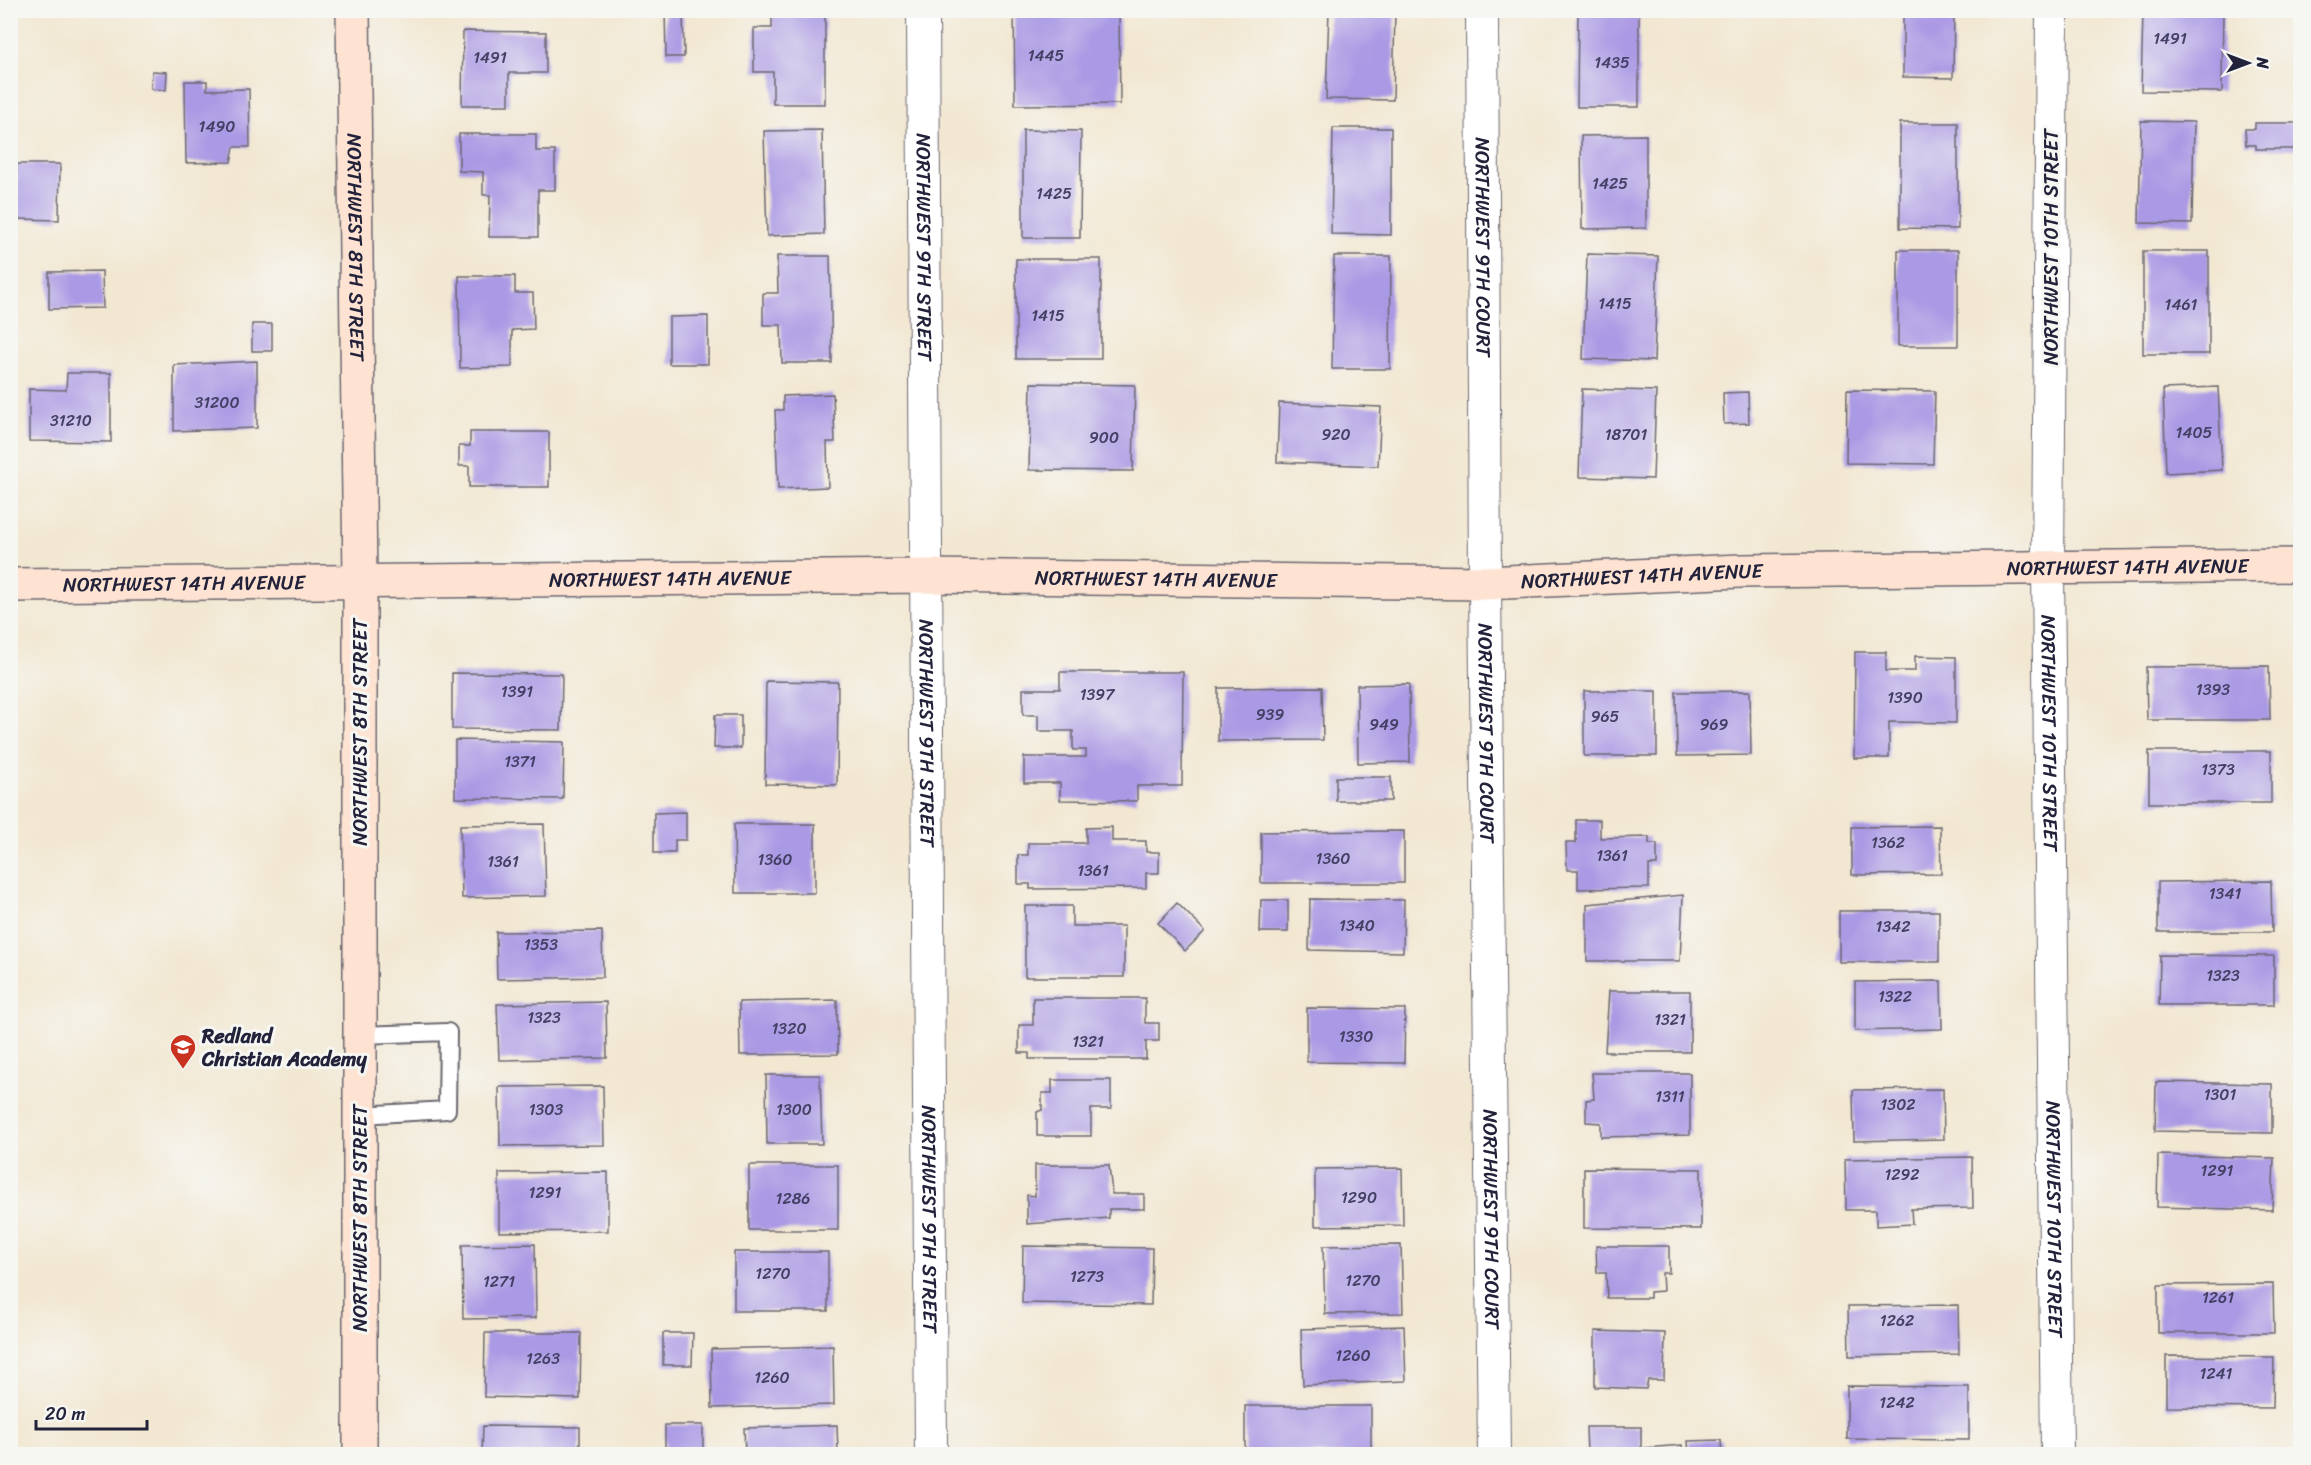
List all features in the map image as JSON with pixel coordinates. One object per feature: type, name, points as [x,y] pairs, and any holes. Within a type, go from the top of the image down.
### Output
[{"type":"street","name":"NORTHWEST 8TH STREET","points":[[353,10],[360,580],[360,1455]]},
{"type":"street","name":"NORTHWEST 9TH STREET","points":[[923,10],[931,1455]]},
{"type":"street","name":"NORTHWEST 9TH COURT","points":[[1482,10],[1494,1455]]},
{"type":"street","name":"NORTHWEST 10TH STREET","points":[[2052,10],[2048,568],[2057,1455]]},
{"type":"street","name":"NORTHWEST 14TH AVENUE","points":[[10,585],[925,576],[1485,583],[1740,572],[2301,565]]},
{"type":"lane","points":[[360,1035],[448,1032],[447,1110],[360,1115]]},
{"type":"building","points":[[665,10],[683,10],[684,57],[666,57]]},
{"type":"building","points":[[772,10],[825,10],[825,104],[773,104],[773,72],[754,72],[754,28],[772,28]]},
{"type":"building","points":[[1014,10],[1119,10],[1120,104],[1015,105]]},
{"type":"building","points":[[1329,10],[1395,10],[1393,100],[1326,99]]},
{"type":"building","points":[[1578,10],[1639,10],[1639,107],[1577,107]]},
{"type":"building","points":[[1903,10],[1954,10],[1953,78],[1903,77]]},
{"type":"building","points":[[2143,10],[2223,10],[2222,92],[2141,91]]},
{"type":"building","points":[[463,31],[546,32],[546,73],[509,73],[509,105],[462,105]]},
{"type":"building","points":[[152,71],[167,72],[166,90],[151,89]]},
{"type":"building","points":[[185,81],[207,81],[207,90],[249,89],[250,147],[234,147],[231,162],[186,163]]},
{"type":"building","points":[[2141,121],[2194,122],[2192,224],[2139,223]]},
{"type":"building","points":[[1900,123],[1958,123],[1958,229],[1900,228]]},
{"type":"building","points":[[2255,123],[2300,123],[2300,149],[2256,149],[2256,145],[2246,145],[2245,129],[2255,129]]},
{"type":"building","points":[[1333,128],[1391,128],[1391,235],[1331,234]]},
{"type":"building","points":[[822,130],[824,234],[767,236],[764,131]]},
{"type":"building","points":[[1023,130],[1081,131],[1080,238],[1023,238]]},
{"type":"building","points":[[459,134],[536,134],[536,151],[555,151],[555,190],[538,190],[538,237],[489,237],[490,195],[483,195],[483,172],[459,171]]},
{"type":"building","points":[[1646,135],[1646,228],[1582,229],[1581,136]]},
{"type":"building","points":[[17,164],[60,164],[59,220],[16,219]]},
{"type":"building","points":[[1898,250],[1958,250],[1958,346],[1898,346]]},
{"type":"building","points":[[2143,251],[2209,251],[2209,354],[2143,354]]},
{"type":"building","points":[[1587,254],[1658,256],[1654,361],[1583,359]]},
{"type":"building","points":[[777,256],[830,256],[832,363],[782,363],[781,325],[763,325],[763,293],[778,293]]},
{"type":"building","points":[[1334,256],[1391,256],[1390,369],[1332,369]]},
{"type":"building","points":[[1016,259],[1101,259],[1101,359],[1016,359]]},
{"type":"building","points":[[102,271],[103,308],[49,309],[49,272]]},
{"type":"building","points":[[459,276],[515,276],[515,293],[533,293],[534,329],[512,330],[512,367],[460,368]]},
{"type":"building","points":[[708,316],[708,364],[669,364],[669,317]]},
{"type":"building","points":[[252,324],[272,324],[272,351],[252,351]]},
{"type":"building","points":[[257,361],[257,428],[174,431],[174,365]]},
{"type":"building","points":[[67,373],[111,373],[111,442],[29,441],[29,389],[66,390]]},
{"type":"building","points":[[1031,383],[1135,385],[1133,471],[1029,470]]},
{"type":"building","points":[[2218,387],[2222,470],[2166,473],[2163,389]]},
{"type":"building","points":[[1582,389],[1656,391],[1653,479],[1579,477]]},
{"type":"building","points":[[1847,390],[1935,391],[1933,464],[1846,463]]},
{"type":"building","points":[[1748,392],[1749,423],[1724,424],[1723,393]]},
{"type":"building","points":[[833,394],[835,442],[827,442],[828,487],[778,489],[775,410],[783,410],[783,396]]},
{"type":"building","points":[[1279,403],[1381,407],[1378,466],[1277,462]]},
{"type":"building","points":[[470,432],[549,432],[549,487],[469,487],[469,466],[459,466],[459,446],[470,446]]},
{"type":"building","points":[[1855,652],[1886,652],[1886,671],[1915,671],[1915,656],[1956,657],[1956,723],[1889,722],[1889,758],[1854,758]]},
{"type":"building","points":[[2269,666],[2270,720],[2147,720],[2146,667]]},
{"type":"building","points":[[1060,672],[1183,672],[1182,786],[1137,786],[1137,801],[1060,800],[1060,783],[1024,783],[1024,757],[1086,757],[1086,750],[1073,750],[1073,731],[1038,731],[1038,715],[1023,715],[1023,689],[1060,689]]},
{"type":"building","points":[[452,673],[562,674],[561,730],[452,729]]},
{"type":"building","points":[[766,681],[838,682],[837,785],[765,784]]},
{"type":"building","points":[[1409,684],[1410,762],[1358,763],[1357,685]]},
{"type":"building","points":[[1322,687],[1323,740],[1218,741],[1218,688]]},
{"type":"building","points":[[1584,691],[1657,691],[1657,756],[1584,756]]},
{"type":"building","points":[[1750,691],[1751,755],[1677,756],[1676,692]]},
{"type":"building","points":[[715,715],[741,715],[741,748],[714,748]]},
{"type":"building","points":[[455,740],[564,742],[563,799],[455,798]]},
{"type":"building","points":[[2149,751],[2271,751],[2271,803],[2149,803]]},
{"type":"building","points":[[1336,777],[1391,777],[1391,801],[1336,801]]},
{"type":"building","points":[[686,812],[686,840],[675,840],[675,853],[654,853],[654,813]]},
{"type":"building","points":[[1576,820],[1600,820],[1600,838],[1649,837],[1649,844],[1657,844],[1657,865],[1649,865],[1649,888],[1578,889],[1578,870],[1567,870],[1566,843],[1576,843]]},
{"type":"building","points":[[544,824],[546,896],[462,898],[460,825]]},
{"type":"building","points":[[734,824],[815,824],[815,893],[735,893]]},
{"type":"building","points":[[1940,826],[1941,874],[1852,875],[1852,827]]},
{"type":"building","points":[[1112,827],[1112,841],[1146,841],[1146,852],[1159,852],[1159,873],[1146,873],[1146,888],[1030,889],[1030,884],[1018,884],[1018,855],[1028,855],[1028,843],[1086,843],[1086,828]]},
{"type":"building","points":[[1404,831],[1404,883],[1261,883],[1261,832]]},
{"type":"building","points":[[2271,881],[2272,932],[2158,932],[2158,882]]},
{"type":"building","points":[[1683,895],[1680,961],[1587,961],[1587,904]]},
{"type":"building","points":[[1310,899],[1404,900],[1403,952],[1309,950]]},
{"type":"building","points":[[1261,900],[1288,900],[1288,932],[1260,932]]},
{"type":"building","points":[[1177,903],[1205,931],[1185,951],[1158,923]]},
{"type":"building","points":[[1025,906],[1072,906],[1072,926],[1124,926],[1124,977],[1025,977]]},
{"type":"building","points":[[1839,911],[1939,911],[1939,962],[1839,962]]},
{"type":"building","points":[[602,931],[603,977],[497,979],[496,932]]},
{"type":"building","points":[[2160,955],[2274,956],[2274,1005],[2159,1005]]},
{"type":"building","points":[[1941,981],[1942,1029],[1855,1031],[1855,982]]},
{"type":"building","points":[[1609,991],[1690,991],[1690,1052],[1605,1052]]},
{"type":"building","points":[[1033,998],[1145,998],[1145,1023],[1159,1023],[1159,1041],[1146,1041],[1146,1059],[1029,1059],[1029,1053],[1019,1053],[1019,1025],[1033,1025]]},
{"type":"building","points":[[837,1000],[838,1054],[740,1055],[739,1002]]},
{"type":"building","points":[[606,1002],[607,1058],[499,1060],[497,1004]]},
{"type":"building","points":[[1307,1008],[1405,1009],[1404,1063],[1307,1062]]},
{"type":"building","points":[[1592,1073],[1690,1073],[1690,1135],[1601,1137],[1601,1123],[1586,1122],[1586,1100],[1594,1099]]},
{"type":"building","points":[[766,1075],[820,1075],[822,1144],[767,1144]]},
{"type":"building","points":[[1052,1080],[1111,1080],[1111,1109],[1091,1109],[1091,1136],[1037,1136],[1037,1112],[1042,1110],[1042,1093],[1052,1093]]},
{"type":"building","points":[[2156,1082],[2272,1084],[2272,1133],[2155,1131]]},
{"type":"building","points":[[603,1086],[604,1145],[500,1146],[499,1087]]},
{"type":"building","points":[[1943,1089],[1944,1139],[1854,1141],[1853,1090]]},
{"type":"building","points":[[2158,1155],[2274,1158],[2272,1210],[2157,1207]]},
{"type":"building","points":[[1972,1157],[1973,1208],[1911,1209],[1912,1224],[1876,1226],[1876,1210],[1846,1210],[1845,1159]]},
{"type":"building","points":[[749,1165],[838,1165],[838,1230],[749,1230]]},
{"type":"building","points":[[1035,1165],[1109,1165],[1112,1194],[1144,1194],[1144,1209],[1109,1209],[1109,1218],[1027,1224],[1027,1195],[1035,1196]]},
{"type":"building","points":[[1402,1168],[1403,1225],[1315,1226],[1315,1169]]},
{"type":"building","points":[[1584,1168],[1701,1169],[1701,1229],[1584,1228]]},
{"type":"building","points":[[608,1172],[608,1231],[499,1232],[499,1173]]},
{"type":"building","points":[[535,1244],[536,1318],[463,1319],[462,1245]]},
{"type":"building","points":[[1401,1245],[1403,1313],[1325,1314],[1323,1246]]},
{"type":"building","points":[[1023,1246],[1152,1248],[1151,1305],[1022,1303]]},
{"type":"building","points":[[1596,1246],[1669,1246],[1669,1273],[1662,1273],[1663,1291],[1650,1292],[1650,1298],[1607,1298],[1606,1273],[1597,1273]]},
{"type":"building","points":[[734,1252],[828,1252],[828,1311],[734,1311]]},
{"type":"building","points":[[2273,1284],[2274,1333],[2158,1333],[2158,1285]]},
{"type":"building","points":[[1958,1305],[1959,1354],[1849,1356],[1848,1306]]},
{"type":"building","points":[[1404,1326],[1406,1381],[1303,1385],[1301,1329]]},
{"type":"building","points":[[1595,1331],[1665,1333],[1664,1380],[1648,1380],[1646,1389],[1595,1387]]},
{"type":"building","points":[[485,1333],[581,1333],[580,1399],[484,1397]]},
{"type":"building","points":[[663,1333],[693,1333],[692,1365],[663,1365]]},
{"type":"building","points":[[833,1346],[834,1405],[712,1408],[711,1349]]},
{"type":"building","points":[[2166,1356],[2274,1357],[2273,1408],[2166,1407]]},
{"type":"building","points":[[1847,1386],[1969,1387],[1969,1440],[1847,1439]]},
{"type":"building","points":[[1245,1406],[1371,1406],[1371,1454],[1245,1454]]},
{"type":"building","points":[[665,1425],[703,1425],[703,1454],[665,1454]]},
{"type":"building","points":[[837,1425],[838,1454],[745,1454],[744,1428]]},
{"type":"building","points":[[483,1426],[580,1427],[580,1454],[482,1454]]},
{"type":"building","points":[[1586,1427],[1641,1427],[1641,1454],[1587,1453]]},
{"type":"building","points":[[1721,1440],[1722,1454],[1689,1454],[1688,1441]]},
{"type":"building","points":[[1682,1445],[1683,1454],[1646,1454],[1645,1448]]},
{"type":"place","name":"Redland Christian Academy","points":[[183,1070]]}]
